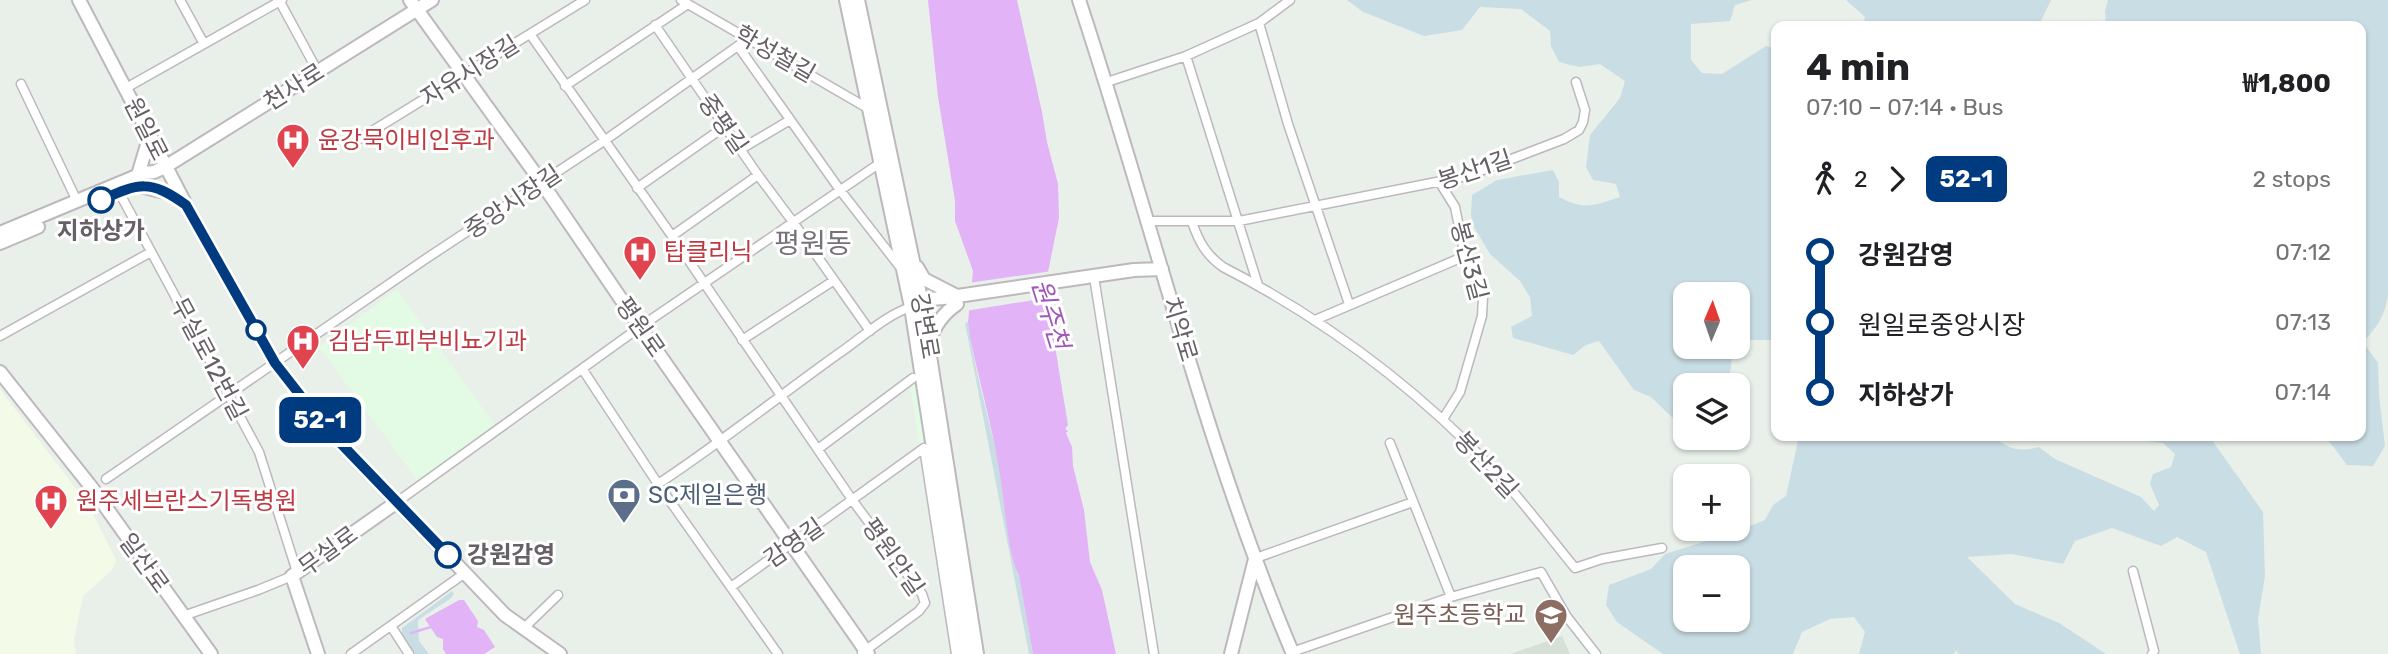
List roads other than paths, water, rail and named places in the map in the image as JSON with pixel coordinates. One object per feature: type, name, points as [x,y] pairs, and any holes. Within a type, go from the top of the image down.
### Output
[{"type":"street","name":"원일로","points":[[79,0],[150,135],[160,169],[186,205],[275,363],[325,427],[505,615],[560,654]]},
{"type":"street","points":[[180,0],[204,44]]},
{"type":"street","name":"원일로","points":[[125,88],[280,0]]},
{"type":"street","points":[[280,0],[318,72]]},
{"type":"street","name":"천사로","points":[[0,233],[77,201],[137,180],[149,180],[160,169],[318,72],[414,4],[432,0]]},
{"type":"street","name":"자유시장길","points":[[356,141],[585,0]]},
{"type":"street","name":"강변로","points":[[846,0],[904,272],[928,344],[977,654]]},
{"type":"street","name":"강변로","points":[[858,0],[913,261],[915,306],[965,654]]},
{"type":"street","name":"치악로","points":[[1079,0],[1255,558],[1292,653]]},
{"type":"street","points":[[1107,82],[1186,56],[1259,23],[1290,0]]},
{"type":"street","points":[[565,86],[655,24],[661,23],[685,2]]},
{"type":"street","name":"학성철길","points":[[685,2],[869,109]]},
{"type":"street","name":"평원로","points":[[414,4],[542,183],[865,653]]},
{"type":"street","points":[[1259,23],[1288,124],[1349,304]]},
{"type":"street","name":"중평길","points":[[655,24],[691,80],[870,331]]},
{"type":"street","name":"평원안길","points":[[530,34],[853,501],[922,594],[925,603],[919,611],[865,653]]},
{"type":"street","name":"중앙시장길","points":[[106,479],[604,141],[749,38]]},
{"type":"street","points":[[738,46],[840,190],[904,272]]},
{"type":"street","points":[[1186,56],[1258,285]]},
{"type":"street","name":"봉산1길","points":[[1149,221],[1239,221],[1467,176],[1564,139],[1579,130],[1584,122],[1585,110],[1576,82]]},
{"type":"street","points":[[21,84],[77,201]]},
{"type":"street","points":[[741,149],[790,120]]},
{"type":"street","points":[[637,188],[724,127]]},
{"type":"street","points":[[150,135],[137,180],[169,193],[186,205]]},
{"type":"street","points":[[397,502],[640,327],[880,163]]},
{"type":"street","points":[[672,236],[758,175]]},
{"type":"street","name":"천사로","points":[[0,243],[119,192],[137,180]]},
{"type":"street","name":"봉산3길","points":[[1440,183],[1455,206],[1465,256],[1483,297],[1482,316],[1461,392],[1443,419]]},
{"type":"street","name":"무실로12번길","points":[[119,192],[259,452],[294,574]]},
{"type":"street","name":"봉산2길","points":[[1192,222],[1200,244],[1209,257],[1315,320],[1381,367],[1443,419],[1494,470],[1575,568],[1602,559],[1662,548]]},
{"type":"street","points":[[0,336],[150,252]]},
{"type":"street","points":[[1315,320],[1465,256]]},
{"type":"street","points":[[913,261],[924,279],[949,301]]},
{"type":"street","points":[[658,484],[720,443],[780,395],[904,309],[1095,280],[1134,270],[1162,269]]},
{"type":"street","points":[[1095,280],[1154,654]]},
{"type":"street","points":[[742,340],[833,281]]},
{"type":"street","points":[[928,344],[949,301]]},
{"type":"street","points":[[583,370],[658,484],[778,654]]},
{"type":"street","name":"일산로","points":[[0,372],[92,488],[211,654]]},
{"type":"street","points":[[817,449],[913,378]]},
{"type":"street","points":[[1390,443],[1451,597]]},
{"type":"street","name":"감영길","points":[[731,587],[924,448],[956,654]]},
{"type":"street","name":"무실로","points":[[318,654],[294,574],[397,502]]},
{"type":"street","points":[[1231,654],[1255,558],[1413,502]]},
{"type":"street","points":[[2133,571],[2154,651],[2152,654]]},
{"type":"street","points":[[1292,653],[1451,597],[1541,572],[1567,617],[1596,654]]},
{"type":"street","points":[[351,654],[465,573]]},
{"type":"street","points":[[183,616],[294,574]]},
{"type":"street","points":[[523,629],[558,594]]},
{"type":"street","points":[[391,626],[409,654]]},
{"type":"water","name":"원주천","points":[[928,0],[1017,0],[1058,184],[1059,218],[1048,272],[1054,340],[1068,425],[1065,429],[1072,447],[1073,466],[1084,510],[1090,562],[1102,590],[1116,654],[1033,654],[1019,576],[1009,539],[996,452],[970,337],[968,322],[973,271],[955,221],[955,201],[938,97]]},
{"type":"water","points":[[459,600],[464,600],[478,621],[477,627],[484,630],[495,647],[484,654],[446,654],[443,639],[437,637],[425,619]]},
{"type":"waterway","points":[[411,633],[431,627]]},
{"type":"place","name":"윤강묵이비인후과","points":[[293,170]]},
{"type":"place","name":"지하상가","points":[[101,200]]},
{"type":"place","name":"탑클리닉","points":[[640,282]]},
{"type":"place","name":"김남두피부비뇨기과","points":[[303,371]]},
{"type":"place","name":"SC제일은행","points":[[624,525]]},
{"type":"place","name":"원주세브란스기독병원","points":[[51,531]]},
{"type":"place","name":"강원감영","points":[[448,555]]},
{"type":"place","name":"원주초등학교","points":[[1551,645]]},
{"type":"district","name":"평원동","points":[[813,243]]}]
